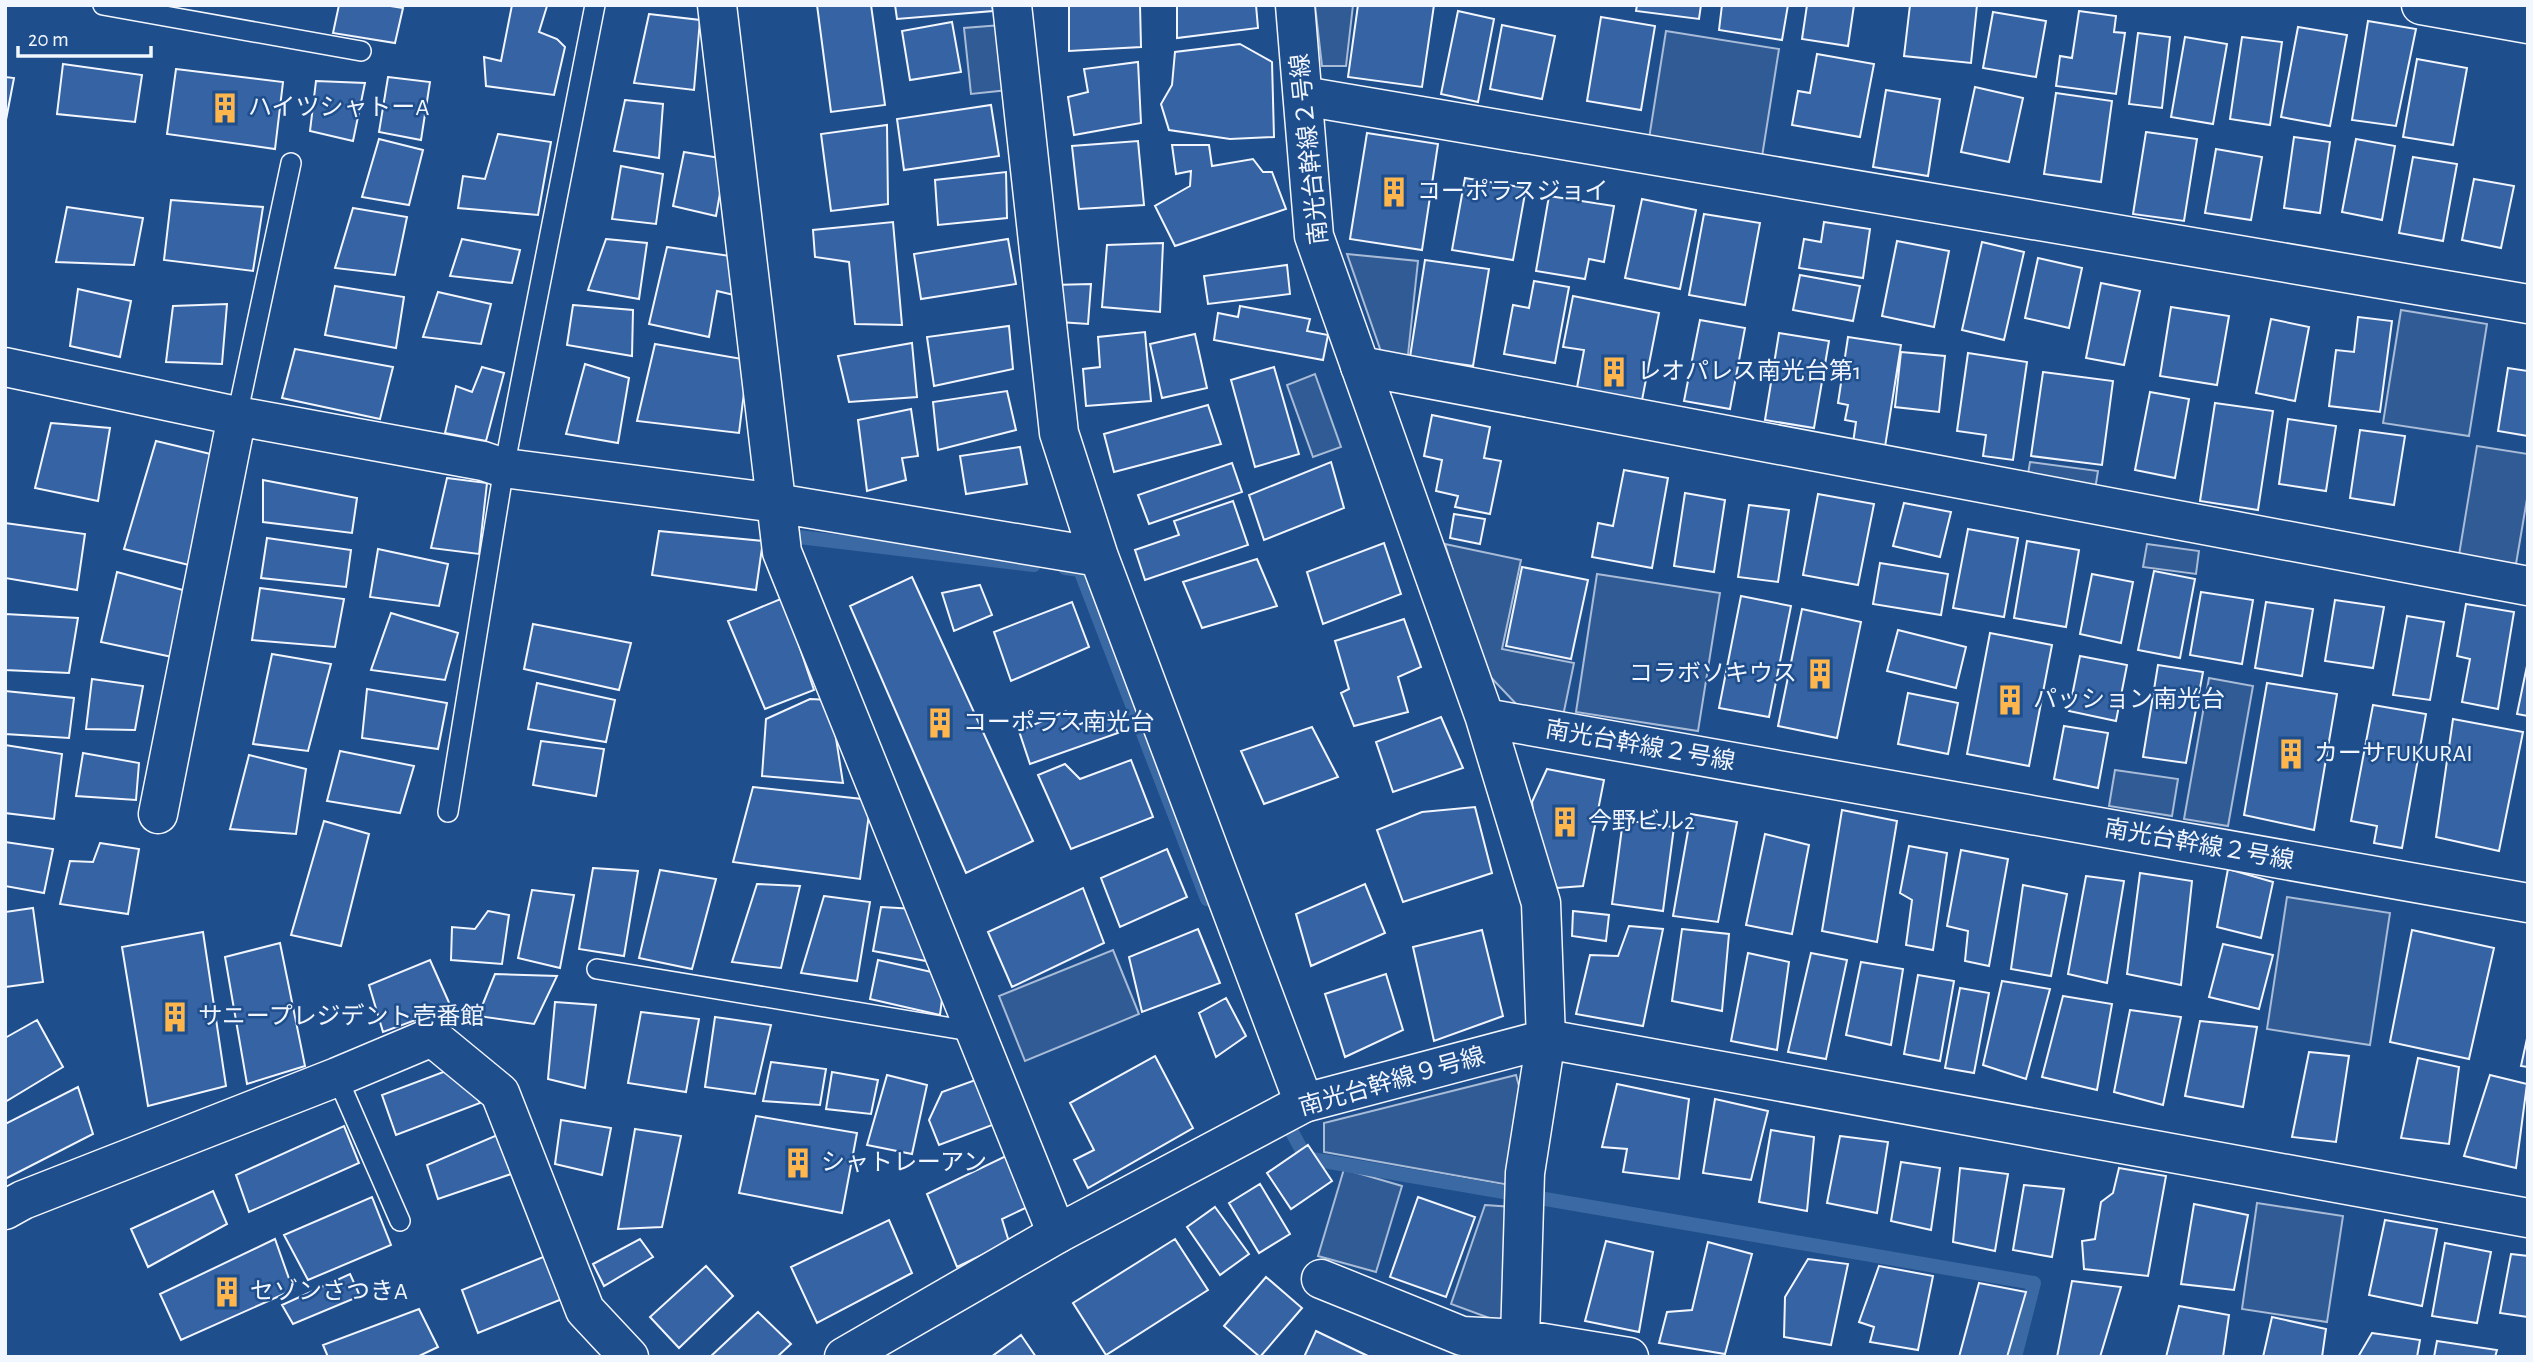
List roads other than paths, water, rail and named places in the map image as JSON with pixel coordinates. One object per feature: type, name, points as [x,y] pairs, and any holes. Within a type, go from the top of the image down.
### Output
[{"type":"street","points":[[717,5],[782,552],[1058,1234]]},
{"type":"street","points":[[1012,5],[1059,433],[1099,557],[1304,1103]]},
{"type":"street","name":"南光台幹線２号線","points":[[1295,5],[1314,236],[1485,718],[2528,903]]},
{"type":"street","points":[[2421,5],[2528,24]]},
{"type":"street","points":[[1303,96],[2528,304]]},
{"type":"street","points":[[1360,366],[2528,586]]},
{"type":"street","points":[[5,367],[237,416],[483,461],[504,468],[776,503],[1099,557]]},
{"type":"street","points":[[158,814],[237,416]]},
{"type":"street","points":[[1485,718],[1541,903],[1546,1039],[1525,1173],[1518,1348]]},
{"type":"street","points":[[5,1210],[23,1200],[432,1038],[500,1093],[585,1310],[629,1357]]},
{"type":"street","points":[[1546,1039],[2528,1218]]},
{"type":"street","name":"南光台幹線９号線","points":[[844,1357],[1058,1234],[1304,1103],[1546,1039]]},
{"type":"street","points":[[1321,1279],[1462,1336],[1518,1348],[1629,1357]]},
{"type":"lane","points":[[103,5],[361,51]]},
{"type":"lane","points":[[448,812],[504,468],[595,5]]},
{"type":"lane","points":[[237,416],[292,163]]},
{"type":"lane","points":[[597,969],[976,1032]]},
{"type":"lane","points":[[337,1077],[400,1221]]},
{"type":"waterway","points":[[799,537],[1034,565]]},
{"type":"waterway","points":[[1065,568],[1080,570],[1207,899]]},
{"type":"waterway","points":[[1292,1132],[1306,1158],[2034,1283],[2015,1357]]},
{"type":"place","name":"ハイツシャトーA","points":[[225,108]]},
{"type":"place","name":"コーポラスジョイ","points":[[1394,192]]},
{"type":"place","name":"レオパレス南光台第1","points":[[1614,372]]},
{"type":"place","name":"コラボソキウス","points":[[1820,674]]},
{"type":"place","name":"パッション南光台","points":[[2010,700]]},
{"type":"place","name":"コーポラス南光台","points":[[940,723]]},
{"type":"place","name":"カーサFUKURAI","points":[[2291,754]]},
{"type":"place","name":"今野ビル2","points":[[1565,822]]},
{"type":"place","name":"サニープレジデント壱番館","points":[[175,1017]]},
{"type":"place","name":"シャトレーアン","points":[[798,1163]]},
{"type":"place","name":"セゾンさつきA","points":[[227,1292]]}]
